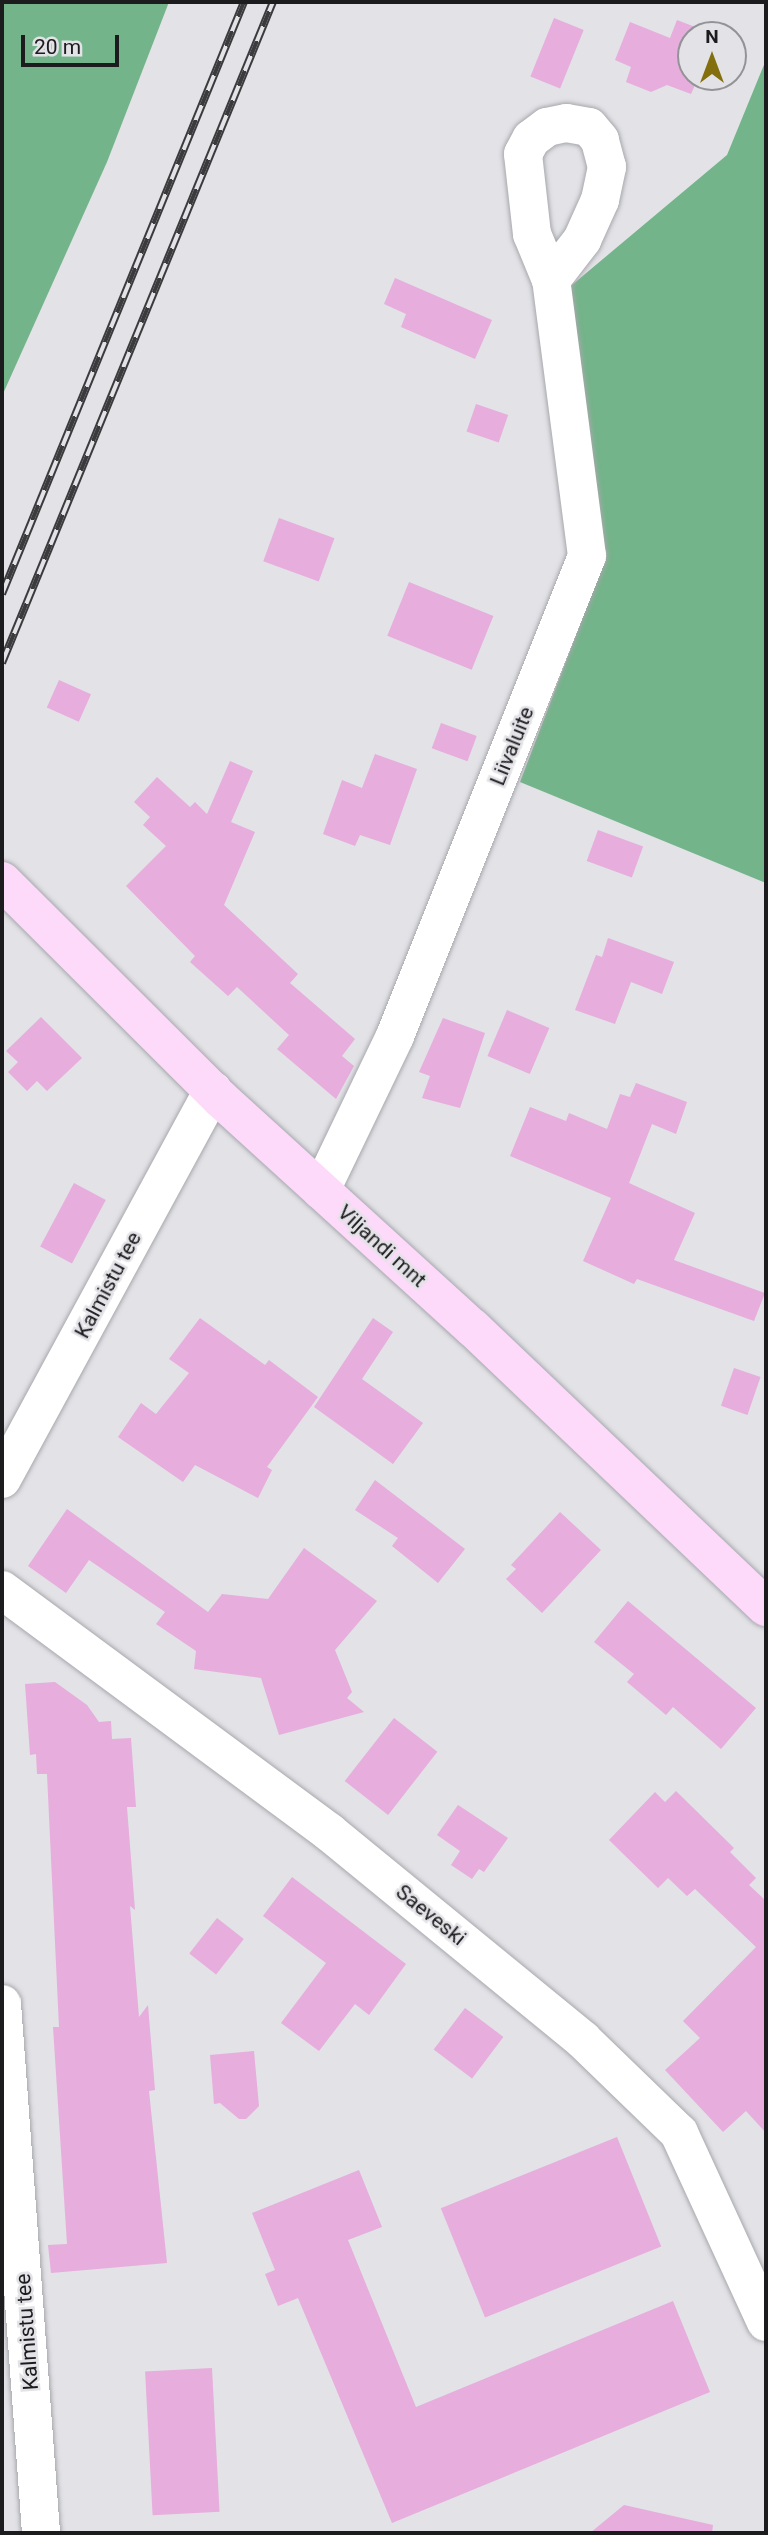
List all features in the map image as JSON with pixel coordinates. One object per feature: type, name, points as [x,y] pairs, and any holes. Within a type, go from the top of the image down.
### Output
[{"type":"main road","name":"Viljandi mnt","points":[[2,881],[213,1091],[766,1607]]},
{"type":"street","name":"Liivaluite","points":[[321,1190],[396,1036],[587,556],[551,280]]},
{"type":"street","name":"Kalmistu tee","points":[[2,1479],[213,1091]]},
{"type":"street","name":"Saeveski","points":[[2,1590],[329,1832],[583,2040],[678,2133],[766,2322]]},
{"type":"street","name":"Kalmistu tee","points":[[2,2004],[41,2533]]},
{"type":"green space","points":[[2,2],[169,2],[107,162],[2,396]]},
{"type":"green space","points":[[766,60],[766,883],[520,782],[604,562],[566,290],[727,155]]},
{"type":"building","points":[[554,18],[584,30],[560,88],[530,76]]},
{"type":"building","points":[[677,20],[680,21],[677,21],[677,89],[667,85],[651,92],[626,82],[631,67],[615,60],[630,22],[670,38]]},
{"type":"building","points":[[395,278],[492,320],[475,359],[401,327],[406,314],[384,304]]},
{"type":"building","points":[[476,404],[508,415],[499,442],[467,431]]},
{"type":"building","points":[[279,518],[334,538],[319,581],[263,561]]},
{"type":"building","points":[[409,582],[493,616],[472,670],[387,636]]},
{"type":"building","points":[[59,680],[91,694],[79,722],[47,707]]},
{"type":"building","points":[[441,723],[477,736],[467,761],[432,748]]},
{"type":"building","points":[[375,754],[417,769],[390,845],[360,835],[355,846],[323,834],[342,780],[362,788]]},
{"type":"building","points":[[230,761],[253,771],[231,822],[255,832],[224,905],[298,974],[290,983],[355,1039],[342,1056],[354,1066],[336,1099],[277,1049],[289,1035],[237,987],[228,996],[190,962],[195,956],[126,886],[166,846],[143,825],[150,817],[134,802],[157,777],[190,807],[195,802],[207,814]]},
{"type":"building","points":[[598,830],[643,846],[632,877],[587,861]]},
{"type":"building","points":[[608,938],[674,962],[662,994],[631,982],[615,1024],[575,1010],[596,955],[602,957]]},
{"type":"building","points":[[507,1010],[549,1028],[530,1074],[487,1056]]},
{"type":"building","points":[[41,1017],[82,1058],[47,1091],[37,1081],[27,1091],[8,1072],[18,1062],[6,1051]]},
{"type":"building","points":[[443,1018],[485,1033],[460,1108],[422,1098],[430,1076],[419,1072]]},
{"type":"building","points":[[636,1083],[687,1102],[676,1134],[652,1124],[629,1183],[695,1213],[674,1260],[765,1293],[754,1321],[637,1279],[634,1284],[583,1261],[611,1198],[510,1156],[530,1107],[566,1121],[569,1113],[607,1129],[620,1094],[630,1097]]},
{"type":"building","points":[[74,1183],[106,1200],[72,1263],[40,1247]]},
{"type":"building","points":[[200,1318],[265,1365],[269,1360],[318,1397],[267,1467],[272,1470],[258,1498],[195,1465],[183,1482],[118,1437],[141,1403],[156,1414],[189,1373],[169,1359]]},
{"type":"building","points":[[373,1318],[393,1332],[362,1379],[423,1423],[393,1464],[314,1407]]},
{"type":"building","points":[[734,1368],[760,1377],[747,1415],[721,1406]]},
{"type":"building","points":[[375,1480],[465,1549],[438,1583],[392,1546],[398,1538],[355,1510]]},
{"type":"building","points":[[67,1509],[208,1612],[222,1594],[268,1599],[304,1548],[377,1601],[335,1650],[352,1692],[347,1698],[364,1712],[279,1735],[261,1678],[194,1669],[196,1651],[156,1624],[165,1612],[89,1560],[66,1593],[28,1566]]},
{"type":"building","points":[[560,1512],[601,1550],[542,1613],[506,1579],[516,1569],[511,1565]]},
{"type":"building","points":[[628,1601],[756,1708],[721,1749],[673,1707],[666,1715],[627,1682],[634,1674],[594,1642]]},
{"type":"building","points":[[55,1682],[87,1705],[99,1722],[111,1721],[112,1739],[131,1738],[136,1807],[127,1807],[135,1910],[130,1906],[139,2017],[148,2005],[155,2090],[149,2091],[167,2263],[51,2273],[48,2245],[67,2244],[53,2027],[59,2027],[47,1774],[37,1774],[36,1754],[30,1755],[25,1684]]},
{"type":"building","points":[[394,1718],[437,1752],[388,1815],[345,1781]]},
{"type":"building","points":[[676,1791],[734,1848],[730,1852],[756,1878],[749,1885],[766,1901],[766,2133],[746,2111],[723,2132],[665,2070],[700,2038],[683,2021],[756,1947],[695,1889],[687,1896],[668,1878],[658,1888],[609,1840],[655,1792],[665,1802]]},
{"type":"building","points":[[458,1805],[508,1838],[484,1872],[479,1869],[472,1879],[451,1865],[460,1851],[437,1835]]},
{"type":"building","points":[[292,1877],[406,1964],[369,2015],[355,2004],[319,2051],[281,2023],[326,1963],[263,1916]]},
{"type":"building","points":[[217,1918],[244,1939],[216,1974],[189,1953]]},
{"type":"building","points":[[465,2008],[503,2037],[472,2078],[434,2050]]},
{"type":"building","points":[[254,2051],[259,2106],[246,2119],[239,2119],[220,2103],[214,2104],[210,2055]]},
{"type":"building","points":[[617,2137],[661,2246],[485,2318],[441,2208]]},
{"type":"building","points":[[359,2170],[382,2227],[348,2240],[416,2407],[673,2301],[710,2392],[392,2523],[298,2298],[278,2306],[265,2274],[275,2270],[252,2213]]},
{"type":"building","points":[[212,2368],[220,2512],[153,2515],[145,2372]]},
{"type":"building","points":[[624,2505],[713,2525],[712,2533],[590,2533]]},
{"type":"railway","points":[[2,594],[244,2]]},
{"type":"railway","points":[[2,663],[273,2]]}]
